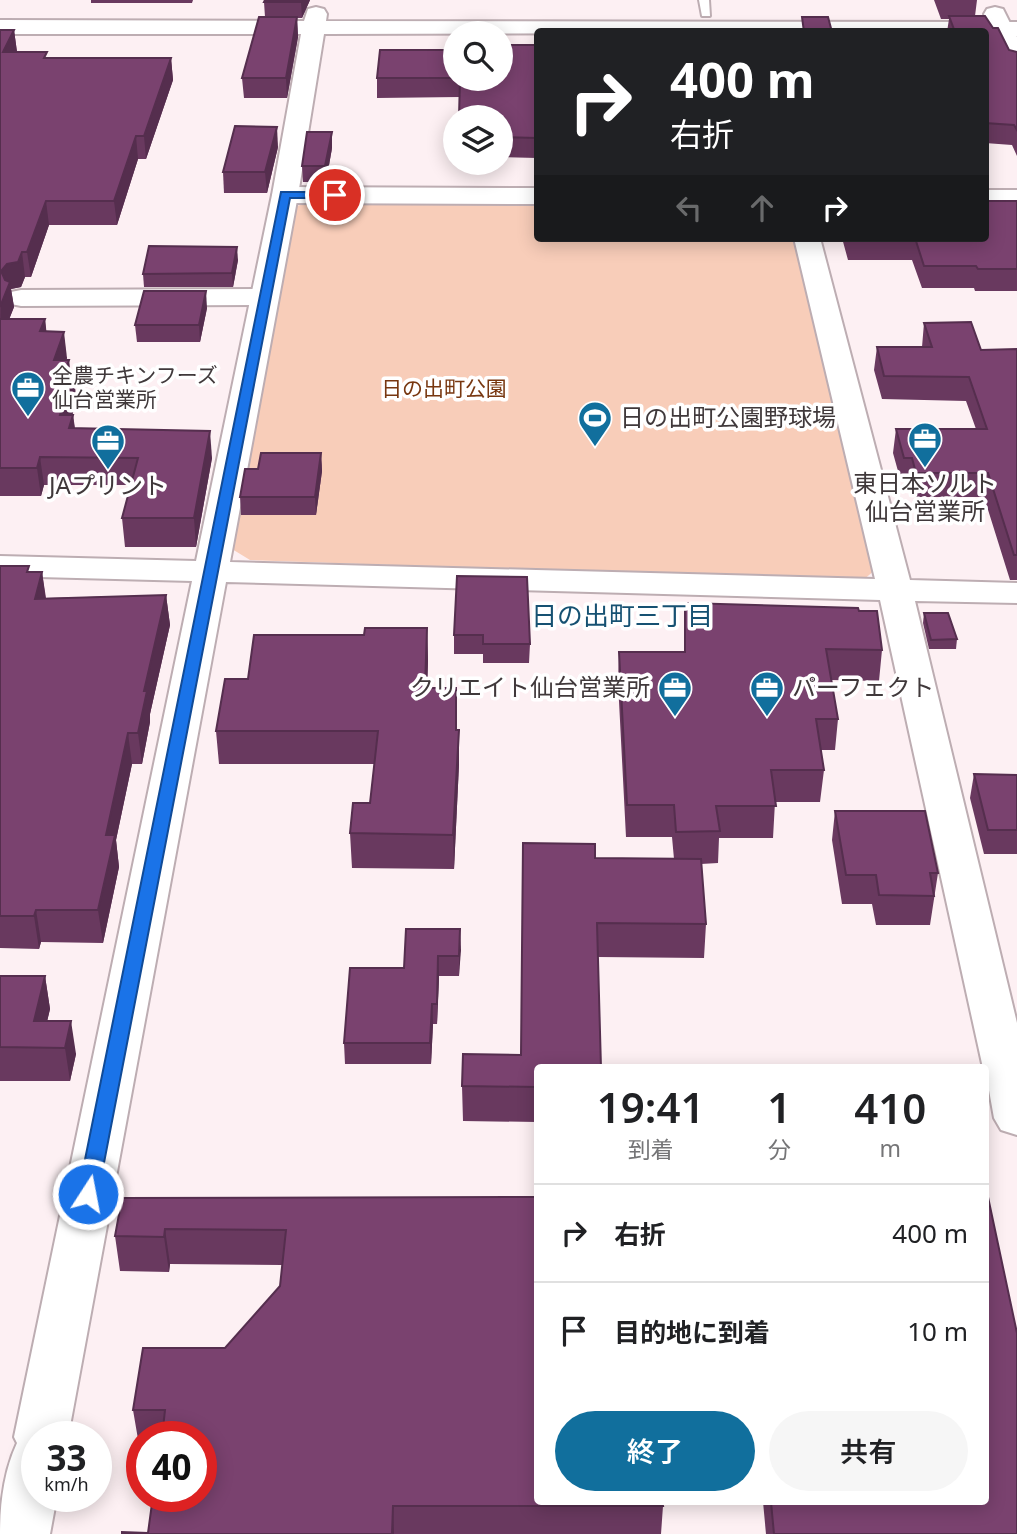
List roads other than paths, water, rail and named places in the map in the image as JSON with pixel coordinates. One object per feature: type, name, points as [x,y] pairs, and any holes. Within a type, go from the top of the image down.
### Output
[{"type":"street","points":[[0,14],[315,21]]},
{"type":"street","points":[[706,18],[772,28]]},
{"type":"street","points":[[0,27],[706,18],[1007,21]]},
{"type":"street","points":[[44,1421],[285,195],[315,21]]},
{"type":"street","points":[[834,28],[1007,21]]},
{"type":"street","points":[[1007,21],[1017,62]]},
{"type":"street","points":[[285,195],[534,196]]},
{"type":"street","points":[[989,198],[1017,198]]},
{"type":"street","points":[[808,242],[895,590],[1017,1118]]},
{"type":"street","points":[[21,299],[264,297]]},
{"type":"street","points":[[0,566],[1017,593]]},
{"type":"street","points":[[22,1534],[26,1512]]},
{"type":"place","name":"全農チキンフーズ 仙台営業所","points":[[28,418]]},
{"type":"place","name":"日の出町公園野球場","points":[[595,448]]},
{"type":"place","name":"東日本ソルト 仙台営業所","points":[[925,469]]},
{"type":"place","name":"JAプリント","points":[[108,471]]},
{"type":"place","name":"クリエイト仙台営業所","points":[[675,718]]},
{"type":"place","name":"パーフェクト","points":[[767,718]]},
{"type":"district","name":"日の出町三丁目","points":[[622,616]]},
{"type":"park label","name":"日の出町公園","points":[[444,389]]}]
